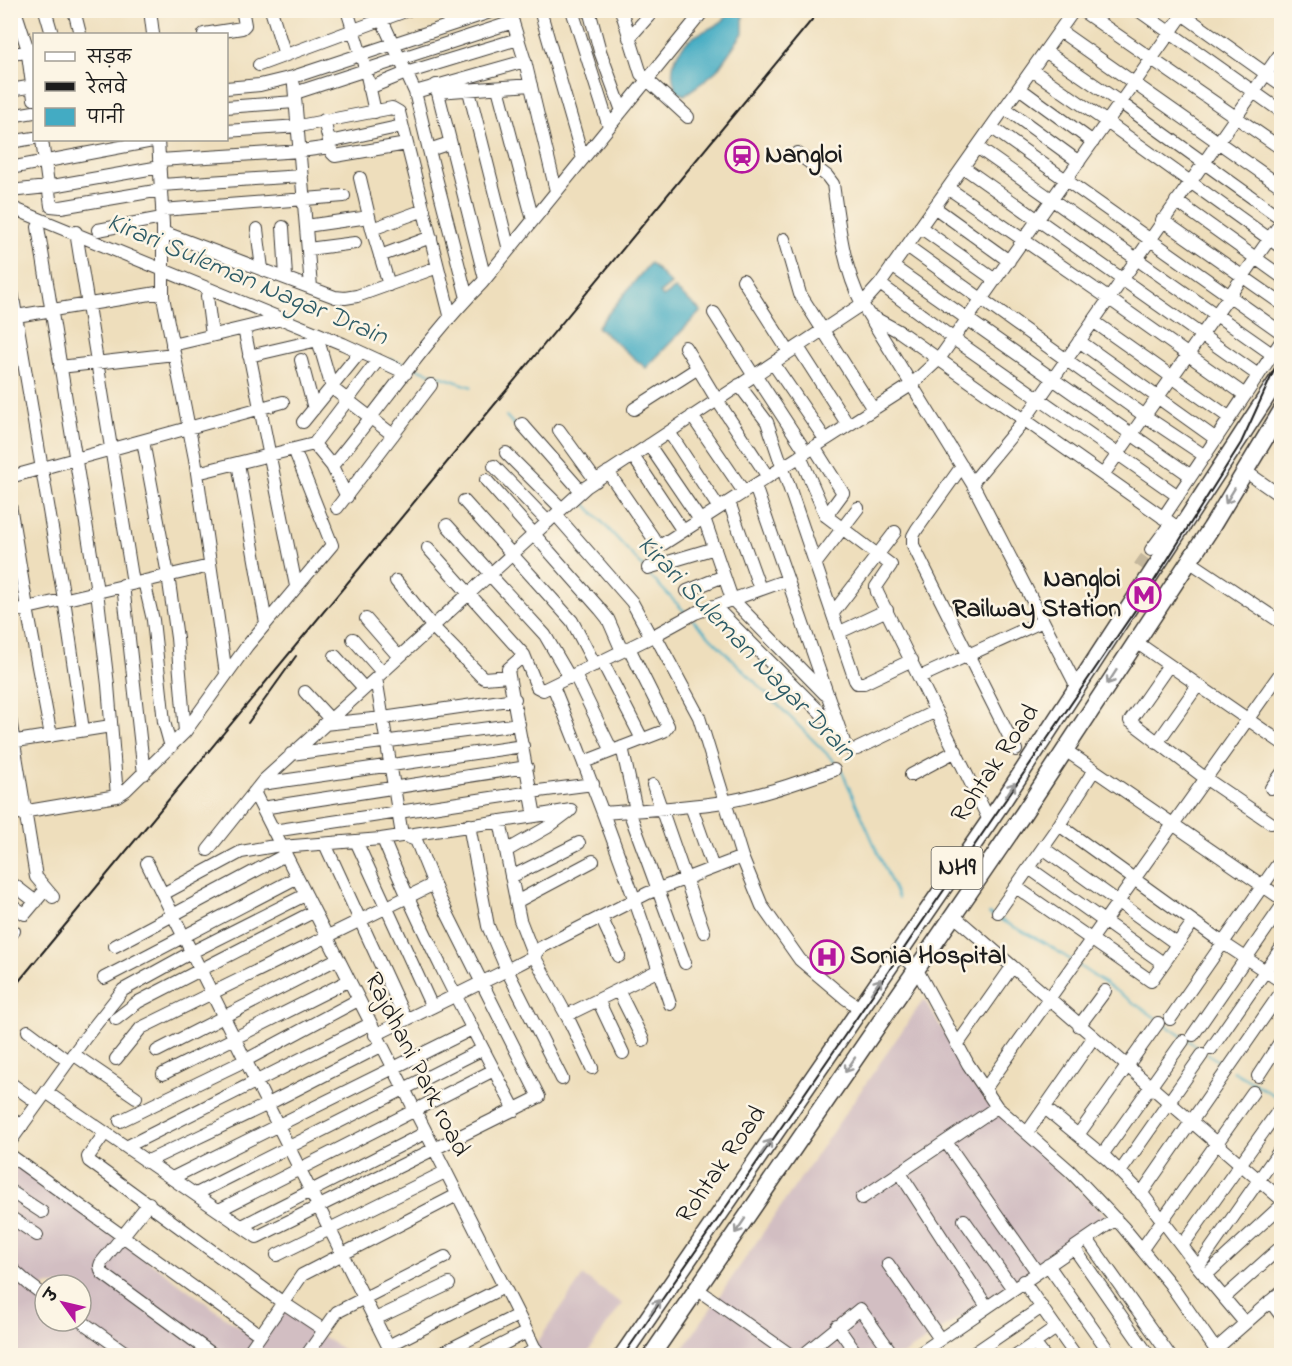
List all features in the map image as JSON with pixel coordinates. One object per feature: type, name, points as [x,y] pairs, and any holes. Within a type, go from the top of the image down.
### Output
[{"type":"highway","name":"Rohtak Road","points":[[622,1356],[861,1009],[1073,694],[1171,523],[1281,374]]},
{"type":"highway","name":"Rohtak Road","points":[[651,1356],[1065,750],[1189,561],[1281,410]]},
{"type":"highway","points":[[1073,694],[1089,713]]},
{"type":"street","points":[[15,10],[28,52],[33,84]]},
{"type":"street","points":[[45,10],[52,33]]},
{"type":"street","points":[[74,10],[80,33]]},
{"type":"street","points":[[150,10],[153,33]]},
{"type":"street","points":[[210,33],[242,28],[245,25],[243,14],[245,10]]},
{"type":"street","points":[[271,10],[285,55]]},
{"type":"street","points":[[347,10],[366,71],[375,112]]},
{"type":"street","points":[[260,65],[408,10]]},
{"type":"street","points":[[228,88],[260,85],[293,77],[496,10]]},
{"type":"street","points":[[540,10],[583,159]]},
{"type":"street","points":[[572,10],[609,127]]},
{"type":"street","points":[[589,10],[600,51],[622,111]]},
{"type":"street","points":[[621,10],[641,74],[688,117]]},
{"type":"street","points":[[629,38],[654,10]]},
{"type":"street","points":[[332,466],[372,418],[450,315],[485,279],[704,10]]},
{"type":"street","points":[[208,850],[257,788],[291,754],[581,491],[822,331],[865,309],[892,266],[1074,10]]},
{"type":"street","points":[[1081,10],[1281,149]]},
{"type":"street","points":[[1138,10],[1281,112]]},
{"type":"street","points":[[608,472],[658,544],[663,544],[911,385],[939,359],[954,339],[1134,85],[1182,12],[1281,85]]},
{"type":"street","points":[[228,107],[295,98],[511,16],[525,61],[556,191]]},
{"type":"street","points":[[382,20],[415,92],[466,298]]},
{"type":"street","points":[[1060,31],[1281,187]]},
{"type":"street","points":[[369,88],[406,73],[518,39]]},
{"type":"street","points":[[1045,51],[1121,103],[1281,220],[1103,475]]},
{"type":"street","points":[[10,54],[28,52]]},
{"type":"street","points":[[972,483],[1025,419],[1234,116],[1281,53]]},
{"type":"street","points":[[415,92],[437,89],[525,61]]},
{"type":"street","points":[[1032,70],[1281,248]]},
{"type":"street","points":[[293,77],[311,287]]},
{"type":"street","points":[[437,89],[470,91],[531,85]]},
{"type":"street","points":[[498,88],[533,220]]},
{"type":"street","points":[[1019,88],[1093,142]]},
{"type":"street","points":[[437,89],[485,279]]},
{"type":"street","points":[[10,90],[33,91]]},
{"type":"street","points":[[470,91],[508,250]]},
{"type":"street","points":[[228,131],[299,126],[396,108],[399,112],[450,315]]},
{"type":"street","points":[[1005,108],[1079,162]]},
{"type":"street","points":[[10,116],[33,112]]},
{"type":"street","points":[[324,120],[329,144],[333,154],[337,156],[407,144]]},
{"type":"street","points":[[10,191],[47,187],[159,164],[301,151],[402,126]]},
{"type":"street","points":[[991,127],[1281,333]]},
{"type":"street","points":[[10,142],[33,138]]},
{"type":"street","points":[[42,141],[50,204],[54,207],[161,188],[302,176]]},
{"type":"street","points":[[10,168],[153,141]]},
{"type":"street","points":[[158,141],[163,232],[163,292],[197,473],[226,674]]},
{"type":"street","points":[[429,150],[450,143]]},
{"type":"street","points":[[977,147],[1272,354]]},
{"type":"street","points":[[797,153],[827,176],[833,184],[846,264],[852,284],[972,483],[1043,621],[1073,694]]},
{"type":"street","points":[[963,167],[1258,375]]},
{"type":"street","points":[[360,178],[370,223],[389,285]]},
{"type":"street","points":[[948,188],[1245,395]]},
{"type":"street","points":[[98,230],[162,214],[344,196]]},
{"type":"street","points":[[1176,201],[1281,277]]},
{"type":"street","points":[[10,207],[163,266],[317,337],[378,360],[410,368]]},
{"type":"street","points":[[934,207],[1009,261]]},
{"type":"street","points":[[306,226],[370,223],[424,210]]},
{"type":"street","points":[[1162,220],[1281,304]]},
{"type":"street","points":[[38,227],[97,591],[108,685],[117,796]]},
{"type":"street","points":[[284,227],[286,278]]},
{"type":"street","points":[[920,227],[995,280]]},
{"type":"street","points":[[257,229],[262,269]]},
{"type":"street","points":[[76,232],[133,583],[144,774]]},
{"type":"street","points":[[163,232],[335,297],[345,298],[438,267]]},
{"type":"street","points":[[380,256],[431,237]]},
{"type":"street","points":[[784,239],[801,294],[822,331],[873,409]]},
{"type":"street","points":[[308,249],[355,243]]},
{"type":"street","points":[[907,246],[1145,416],[1205,456]]},
{"type":"street","points":[[892,266],[1191,476]]},
{"type":"street","points":[[10,280],[14,317],[64,599],[83,730]]},
{"type":"street","points":[[743,280],[848,425]]},
{"type":"street","points":[[880,284],[954,339],[1178,496]]},
{"type":"street","points":[[14,317],[163,292]]},
{"type":"street","points":[[207,296],[212,335]]},
{"type":"street","points":[[865,309],[1171,523]]},
{"type":"street","points":[[714,313],[807,451],[843,493],[826,516]]},
{"type":"street","points":[[60,367],[173,350],[212,335],[282,319]]},
{"type":"street","points":[[1093,321],[1230,418]]},
{"type":"street","points":[[244,328],[296,586]]},
{"type":"street","points":[[249,356],[317,337]]},
{"type":"street","points":[[317,337],[332,388],[393,435]]},
{"type":"street","points":[[1151,550],[1171,523],[1178,496],[1281,340]]},
{"type":"street","points":[[1079,341],[1216,439]]},
{"type":"street","points":[[685,347],[768,477]]},
{"type":"street","points":[[303,422],[360,352]]},
{"type":"street","points":[[301,360],[314,409]]},
{"type":"street","points":[[197,473],[314,444],[378,360]]},
{"type":"street","points":[[773,363],[825,439]]},
{"type":"street","points":[[634,409],[698,368]]},
{"type":"street","points":[[337,508],[431,385]]},
{"type":"street","points":[[739,385],[767,422],[857,683],[864,683],[912,660]]},
{"type":"street","points":[[10,477],[283,402]]},
{"type":"street","points":[[692,416],[749,489],[788,580],[845,745],[848,748],[857,749],[936,711]]},
{"type":"street","points":[[522,424],[581,491]]},
{"type":"street","points":[[559,430],[596,481]]},
{"type":"street","points":[[669,432],[724,505],[760,589]]},
{"type":"street","points":[[143,441],[168,575],[177,638],[185,732]]},
{"type":"street","points":[[314,444],[332,466],[346,497]]},
{"type":"street","points":[[649,445],[702,519],[715,548],[732,599],[828,697]]},
{"type":"street","points":[[10,814],[117,796],[144,774],[185,732],[266,623],[332,545],[294,449]]},
{"type":"street","points":[[807,451],[826,516],[891,565],[876,590],[989,820]]},
{"type":"street","points":[[506,453],[555,515],[632,602],[699,717],[742,857],[762,906],[800,960],[861,1009]]},
{"type":"street","points":[[633,456],[683,531]]},
{"type":"street","points":[[238,463],[266,623]]},
{"type":"street","points":[[494,466],[555,515]]},
{"type":"street","points":[[962,466],[913,536],[913,545],[1016,750]]},
{"type":"street","points":[[1245,471],[1281,497]]},
{"type":"street","points":[[486,480],[608,619],[668,726],[664,731],[584,762]]},
{"type":"street","points":[[465,501],[573,621],[642,740]]},
{"type":"street","points":[[10,504],[51,736]]},
{"type":"street","points":[[816,563],[858,508]]},
{"type":"street","points":[[447,525],[545,635],[617,749],[632,811],[685,963]]},
{"type":"street","points":[[833,613],[895,532]]},
{"type":"street","points":[[428,548],[524,655],[537,687],[543,690],[695,613],[788,580]]},
{"type":"street","points":[[648,568],[715,548]]},
{"type":"street","points":[[1189,561],[1281,623]]},
{"type":"street","points":[[10,612],[210,566]]},
{"type":"street","points":[[687,591],[724,576]]},
{"type":"street","points":[[396,581],[433,627],[483,677],[509,676]]},
{"type":"street","points":[[133,583],[153,620],[164,722],[171,747]]},
{"type":"street","points":[[714,606],[840,733]]},
{"type":"street","points":[[840,632],[887,610]]},
{"type":"street","points":[[366,619],[399,657]]},
{"type":"street","points":[[920,677],[1043,621]]},
{"type":"street","points":[[352,639],[379,675],[383,718],[402,835]]},
{"type":"street","points":[[1136,642],[1281,743]]},
{"type":"street","points":[[524,655],[508,669],[535,816]]},
{"type":"street","points":[[335,656],[364,688]]},
{"type":"street","points":[[1169,665],[1130,721],[1204,778],[1271,823]]},
{"type":"street","points":[[984,1089],[1281,671]]},
{"type":"street","points":[[1157,743],[1198,685]]},
{"type":"street","points":[[553,686],[636,899],[670,1004]]},
{"type":"street","points":[[305,692],[327,721]]},
{"type":"street","points":[[327,721],[383,718],[515,699]]},
{"type":"street","points":[[10,719],[15,771],[26,811],[36,877],[49,893],[25,914],[10,903]]},
{"type":"street","points":[[291,754],[519,724]]},
{"type":"street","points":[[12,742],[111,726]]},
{"type":"street","points":[[257,788],[390,764],[523,747]]},
{"type":"street","points":[[1065,750],[1281,899]]},
{"type":"street","points":[[911,775],[956,751]]},
{"type":"street","points":[[262,808],[527,768]]},
{"type":"street","points":[[604,813],[725,801],[787,786],[834,770]]},
{"type":"street","points":[[998,912],[1059,825],[1094,770]]},
{"type":"street","points":[[1271,788],[1281,773]]},
{"type":"street","points":[[273,831],[593,784]]},
{"type":"street","points":[[653,785],[704,932]]},
{"type":"street","name":"Rajdhani Park road","points":[[257,788],[262,808],[296,878],[518,1315],[539,1352]]},
{"type":"street","points":[[691,806],[712,868]]},
{"type":"street","points":[[163,894],[241,852],[383,839],[571,810],[548,827],[506,851]]},
{"type":"street","points":[[500,821],[520,920],[534,956],[567,1015],[592,1068]]},
{"type":"street","points":[[469,825],[488,926],[507,970],[562,1079]]},
{"type":"street","points":[[1059,825],[1193,922],[1281,982]]},
{"type":"street","points":[[46,1092],[258,1237],[537,1099],[540,1095],[434,884],[416,840],[402,835]]},
{"type":"street","points":[[383,839],[406,897],[515,1110]]},
{"type":"street","points":[[356,841],[432,1007]]},
{"type":"street","points":[[511,877],[579,843]]},
{"type":"street","points":[[325,844],[406,1020]]},
{"type":"street","points":[[1043,848],[1177,944]]},
{"type":"street","points":[[115,946],[173,915],[282,849]]},
{"type":"street","points":[[126,1147],[256,1082],[376,1035],[534,956],[540,948],[636,899],[742,857]]},
{"type":"street","points":[[1078,1135],[1127,1067],[1223,943],[1281,858]]},
{"type":"street","points":[[516,902],[593,861]]},
{"type":"street","points":[[147,863],[390,1351],[504,1287]]},
{"type":"street","points":[[1029,868],[1163,963]]},
{"type":"street","points":[[104,978],[296,878]]},
{"type":"street","points":[[10,882],[36,902]]},
{"type":"street","points":[[116,1059],[141,1028],[434,884]]},
{"type":"street","points":[[1016,887],[1151,981],[1193,922]]},
{"type":"street","points":[[10,1142],[123,990],[305,895]]},
{"type":"street","points":[[1102,1155],[1149,1086],[1188,1038],[1281,906]]},
{"type":"street","points":[[116,1019],[138,1002],[313,912]]},
{"type":"street","points":[[953,915],[1281,1200]]},
{"type":"street","points":[[601,917],[619,956]]},
{"type":"street","points":[[1120,1172],[1281,947]]},
{"type":"street","points":[[899,952],[916,968],[957,1045],[997,1107],[1070,1171],[1116,1219],[1170,1284],[1218,1352],[1245,1323],[1281,1291]]},
{"type":"street","points":[[157,1051],[337,959]]},
{"type":"street","points":[[957,1045],[1012,967]]},
{"type":"street","points":[[567,1015],[659,970]]},
{"type":"street","points":[[163,1074],[348,981]]},
{"type":"street","points":[[618,990],[643,1040]]},
{"type":"street","points":[[1079,1026],[1105,991]]},
{"type":"street","points":[[1141,1194],[1281,991]]},
{"type":"street","points":[[120,1121],[246,1060],[358,1000]]},
{"type":"street","points":[[598,1000],[623,1053]]},
{"type":"street","points":[[172,1179],[472,1029]]},
{"type":"street","points":[[28,1031],[136,1097]]},
{"type":"street","points":[[147,1162],[268,1104],[376,1035]]},
{"type":"street","points":[[1027,1133],[1093,1038]]},
{"type":"street","points":[[1258,1076],[1281,1040]]},
{"type":"street","points":[[196,1194],[483,1049]]},
{"type":"street","points":[[219,1210],[494,1070]]},
{"type":"street","points":[[10,1083],[38,1102]]},
{"type":"street","points":[[1142,1249],[1253,1092]]},
{"type":"street","points":[[862,1198],[997,1107]]},
{"type":"street","points":[[1182,1246],[1281,1107]]},
{"type":"street","points":[[1045,1108],[1102,1155],[1141,1194],[1245,1323]]},
{"type":"street","points":[[10,1118],[22,1126]]},
{"type":"street","points":[[105,1133],[88,1159],[282,1302],[324,1330]]},
{"type":"street","points":[[242,1226],[425,1133]]},
{"type":"street","points":[[946,1142],[1037,1272]]},
{"type":"street","points":[[1202,1272],[1258,1180],[1281,1147]]},
{"type":"street","points":[[10,1155],[260,1335]]},
{"type":"street","points":[[277,1255],[445,1172]]},
{"type":"street","points":[[900,1173],[987,1307]]},
{"type":"street","points":[[10,1191],[42,1212]]},
{"type":"street","points":[[246,1356],[302,1275],[457,1195]]},
{"type":"street","points":[[149,1203],[102,1263],[100,1266],[102,1273],[215,1356]]},
{"type":"street","points":[[1202,1272],[1281,1205]]},
{"type":"street","points":[[10,1217],[37,1235]]},
{"type":"street","points":[[916,1356],[1116,1219]]},
{"type":"street","points":[[964,1220],[1018,1285],[1042,1307],[1076,1356]]},
{"type":"street","points":[[1087,1239],[1170,1356]]},
{"type":"street","points":[[1224,1298],[1281,1246]]},
{"type":"street","points":[[1074,1248],[1149,1356]]},
{"type":"street","points":[[306,1356],[334,1314],[363,1297],[445,1257]]},
{"type":"street","points":[[888,1264],[940,1339]]},
{"type":"street","points":[[1048,1265],[1112,1356]]},
{"type":"street","points":[[10,1267],[33,1287]]},
{"type":"street","points":[[375,1319],[449,1284]]},
{"type":"street","points":[[697,1289],[792,1356]]},
{"type":"street","points":[[1270,1301],[1281,1317]]},
{"type":"street","points":[[970,1356],[1042,1307]]},
{"type":"street","points":[[802,1356],[861,1309],[894,1356]]},
{"type":"street","points":[[436,1356],[518,1315]]},
{"type":"street","points":[[837,1326],[858,1356]]},
{"type":"street","points":[[1016,1356],[1056,1328]]},
{"type":"street","points":[[93,1330],[130,1356]]},
{"type":"street","points":[[480,1356],[527,1332]]},
{"type":"street","points":[[1034,1343],[1044,1356]]},
{"type":"street","points":[[524,1356],[539,1352]]},
{"type":"shaded area","points":[[924,999],[986,1102],[1109,1219],[903,1355],[678,1356]]},
{"type":"shaded area","points":[[10,1159],[259,1342],[283,1310],[351,1355],[11,1355]]},
{"type":"shaded area","points":[[583,1276],[622,1304],[586,1355],[528,1356]]},
{"type":"water","points":[[731,11],[752,11],[743,14],[743,33],[717,70],[684,95],[677,91],[673,70],[679,52],[689,40],[723,21]]},
{"type":"water","points":[[650,263],[671,284],[660,293],[663,297],[675,289],[701,311],[646,368],[597,327]]},
{"type":"waterway","name":"Kirari Suleman Nagar Drain","points":[[390,359],[404,364]]},
{"type":"waterway","name":"Kirari Suleman Nagar Drain","points":[[416,368],[472,387]]},
{"type":"waterway","name":"Kirari Suleman Nagar Drain","points":[[506,416],[536,449]]},
{"type":"waterway","name":"Kirari Suleman Nagar Drain","points":[[581,499],[644,568]]},
{"type":"waterway","name":"Kirari Suleman Nagar Drain","points":[[647,573],[687,614]]},
{"type":"waterway","name":"Kirari Suleman Nagar Drain","points":[[693,620],[840,767],[898,898]]},
{"type":"waterway","name":"Kirari Suleman Nagar Drain","points":[[989,914],[1047,944],[1072,961]]},
{"type":"waterway","name":"Kirari Suleman Nagar Drain","points":[[1079,966],[1156,1018]]},
{"type":"waterway","name":"Kirari Suleman Nagar Drain","points":[[1163,1023],[1183,1037]]},
{"type":"waterway","name":"Kirari Suleman Nagar Drain","points":[[1188,1040],[1203,1051]]},
{"type":"waterway","name":"Kirari Suleman Nagar Drain","points":[[1208,1054],[1225,1066]]},
{"type":"waterway","name":"Kirari Suleman Nagar Drain","points":[[1233,1071],[1282,1100]]},
{"type":"tunnel","points":[[1139,567],[1151,550]]},
{"type":"railway","points":[[10,992],[820,10]]},
{"type":"railway","points":[[623,1356],[1144,597],[1241,443],[1282,353]]},
{"type":"railway","points":[[248,723],[296,656]]},
{"type":"place","name":"Nangloi","points":[[742,156]]},
{"type":"place","name":"Nangloi Railway Station","points":[[1144,595]]},
{"type":"place","name":"Sonia Hospital","points":[[827,957]]}]
